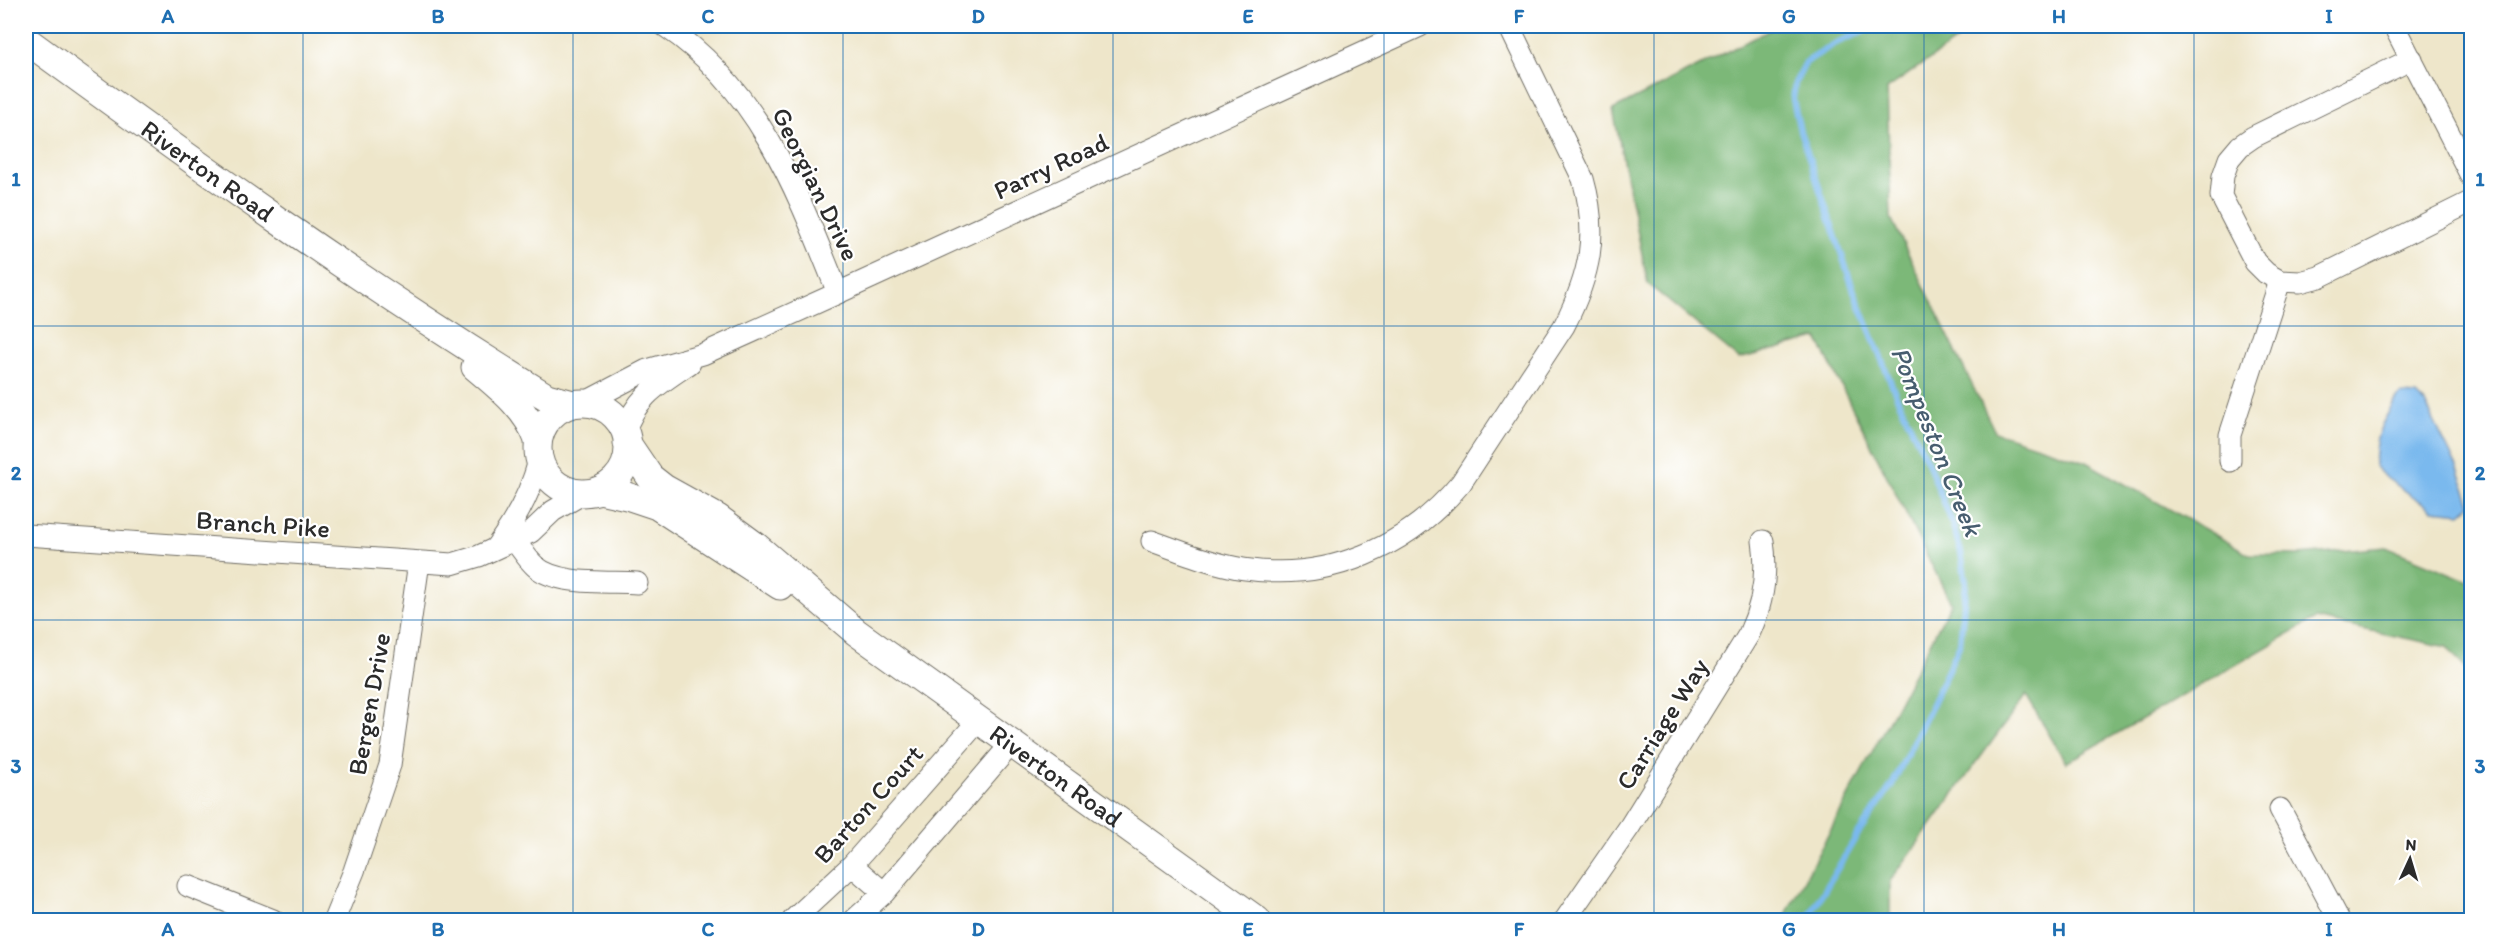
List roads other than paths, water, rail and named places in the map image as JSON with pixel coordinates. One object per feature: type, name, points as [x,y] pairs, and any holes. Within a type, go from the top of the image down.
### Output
[{"type":"main road","name":"Riverton Road","points":[[26,40],[211,176],[391,298],[547,397],[579,403]]},
{"type":"main road","name":"Riverton Road","points":[[391,298],[516,403],[534,429],[538,451]]},
{"type":"main road","points":[[579,403],[602,407],[612,414],[626,437],[627,460],[621,472],[613,482],[592,492],[565,490],[554,484],[546,475],[538,451],[548,418],[560,409],[579,403]]},
{"type":"main road","name":"Riverton Road","points":[[626,437],[651,477],[664,488],[718,518],[756,546],[856,632]]},
{"type":"main road","name":"Riverton Road","points":[[592,492],[657,506],[790,593],[856,632],[1257,921]]},
{"type":"street","name":"Georgian Drive","points":[[665,26],[692,44],[742,96],[780,159],[838,293]]},
{"type":"street","name":"Parry Road","points":[[579,403],[647,370],[703,354],[1420,26]]},
{"type":"street","points":[[1152,541],[1219,564],[1245,569],[1308,572],[1370,554],[1398,539],[1422,523],[1461,483],[1564,326],[1577,299],[1592,251],[1593,228],[1584,179],[1509,26]]},
{"type":"street","points":[[2394,26],[2472,178]]},
{"type":"street","points":[[2412,59],[2253,137],[2240,146],[2229,159],[2223,176],[2221,196],[2255,262],[2266,273],[2280,281],[2300,282],[2319,277],[2472,201]]},
{"type":"street","points":[[2230,460],[2230,435],[2280,281]]},
{"type":"street","name":"Parry Road","points":[[626,437],[636,405],[652,390],[703,354]]},
{"type":"street","points":[[494,550],[513,524],[530,491],[538,451]]},
{"type":"street","name":"Branch Pike","points":[[26,535],[452,564],[494,550],[531,532],[553,511],[592,492]]},
{"type":"street","points":[[514,540],[535,566],[549,575],[565,579],[637,583]]},
{"type":"street","name":"Carriage Way","points":[[1565,921],[1630,826],[1749,634],[1763,591],[1766,564],[1763,541]]},
{"type":"street","name":"Bergen Drive","points":[[334,921],[354,871],[390,765],[419,562]]},
{"type":"street","name":"Barton Court","points":[[793,921],[852,865],[979,720]]},
{"type":"street","points":[[854,921],[884,893],[1012,743]]},
{"type":"street","points":[[2280,808],[2339,921]]},
{"type":"street","points":[[852,865],[884,893]]},
{"type":"street","points":[[188,886],[273,921]]},
{"type":"water","points":[[2400,394],[2417,395],[2425,403],[2459,471],[2471,504],[2461,513],[2433,510],[2385,477],[2375,467],[2375,446],[2380,428]]},
{"type":"waterway","name":"Pompeston Creek","points":[[1807,920],[1856,837],[1892,785],[1929,710],[1960,644],[1966,582],[1961,552],[1951,520],[1928,463],[1896,395],[1854,291],[1800,131],[1793,100],[1795,83],[1806,62],[1869,26]]}]
